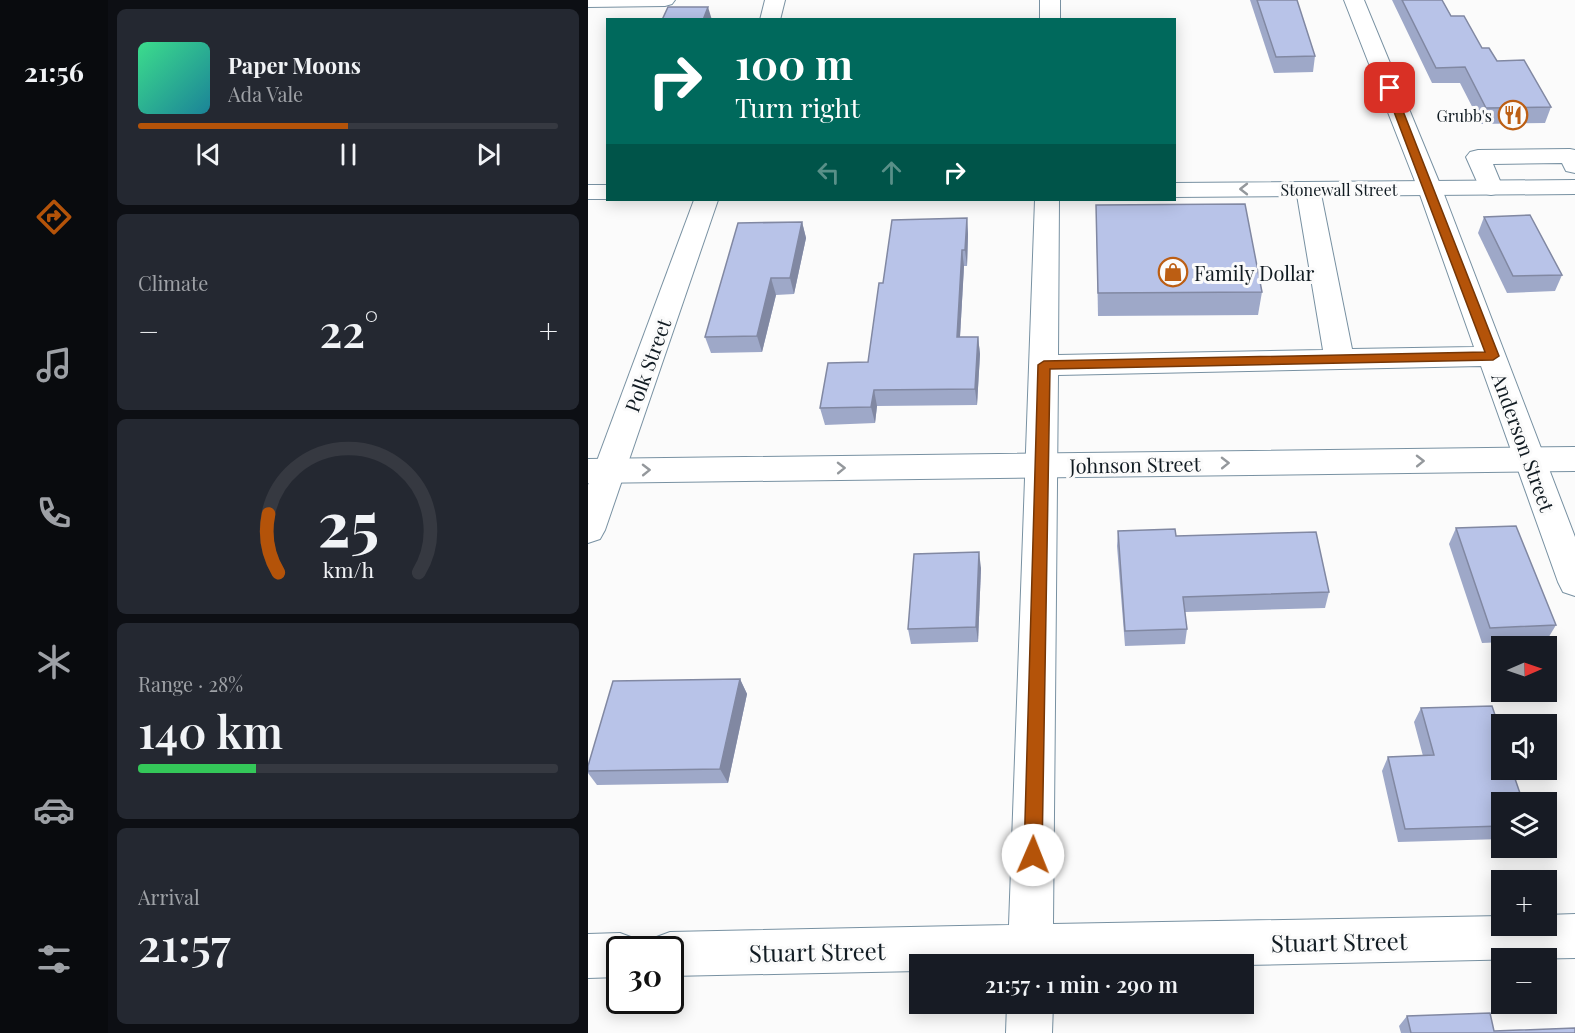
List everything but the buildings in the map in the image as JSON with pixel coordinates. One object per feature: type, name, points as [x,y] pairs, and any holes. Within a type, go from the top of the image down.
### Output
[{"type":"street","points":[[588,1],[665,0]]},
{"type":"street","points":[[1050,0],[1050,18]]},
{"type":"street","name":"Anderson Street","points":[[1354,0],[1430,189],[1532,460],[1575,582]]},
{"type":"street","points":[[1491,188],[1478,157],[1570,156],[1575,165]]},
{"type":"street","name":"Stonewall Street","points":[[1176,190],[1575,187]]},
{"type":"street","points":[[1308,189],[1339,358]]},
{"type":"street","points":[[588,192],[606,192]]},
{"type":"street","name":"Polk Street","points":[[588,530],[599,471],[706,201]]},
{"type":"street","points":[[1031,954],[1047,201]]},
{"type":"street","points":[[1044,365],[1493,356]]},
{"type":"street","name":"Johnson Street","points":[[599,471],[1575,459]]},
{"type":"street","name":"Stuart Street","points":[[1060,954],[1575,936]]},
{"type":"street","name":"Stuart Street","points":[[684,954],[909,955]]},
{"type":"street","points":[[588,956],[606,955]]},
{"type":"street","points":[[1029,1033],[1030,1014]]},
{"type":"place","name":"Grubb's","points":[[1513,115]]},
{"type":"place","name":"Family Dollar","points":[[1173,272]]},
{"type":"route","points":[[1033,855],[1044,365],[1493,356],[1390,88]]}]
